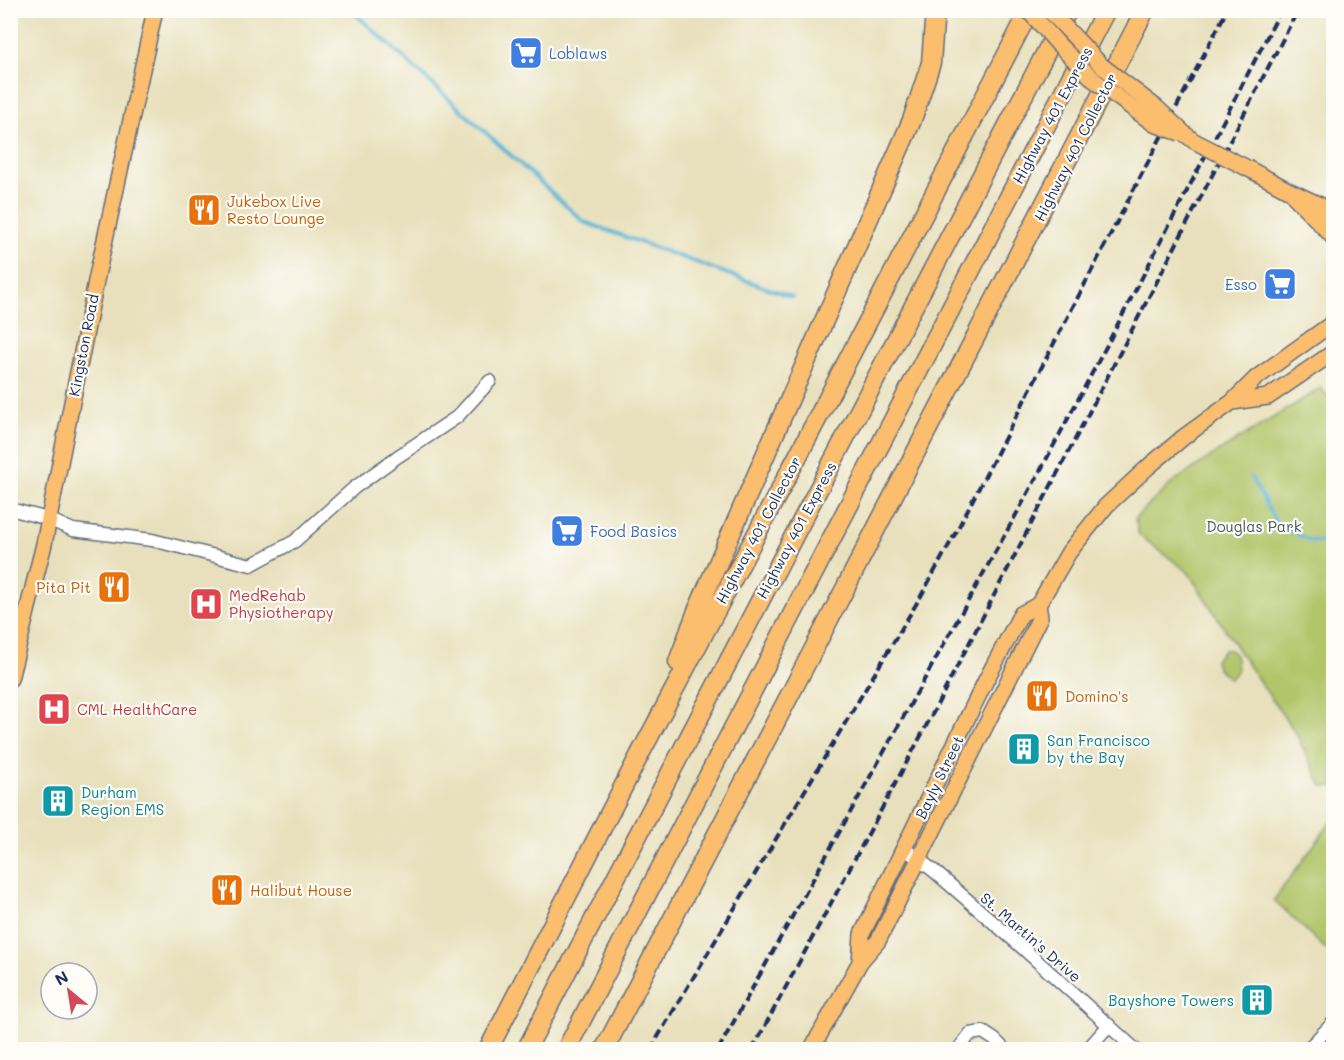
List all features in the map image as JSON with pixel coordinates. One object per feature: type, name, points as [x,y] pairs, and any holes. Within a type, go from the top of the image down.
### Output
[{"type":"highway","points":[[639,756],[697,611],[912,120],[932,63],[935,10]]},
{"type":"highway","points":[[1005,58],[1015,10]]},
{"type":"highway","name":"Highway 401 Collector","points":[[488,1050],[1029,10]]},
{"type":"highway","name":"Highway 401 Express","points":[[526,1050],[1068,10]]},
{"type":"highway","name":"Highway 401 Express","points":[[566,1050],[1106,10]]},
{"type":"highway","name":"Highway 401 Collector","points":[[604,1050],[1145,10]]},
{"type":"main road","name":"Kingston Road","points":[[10,679],[44,544],[97,276],[155,10]]},
{"type":"main road","points":[[1029,10],[1059,45],[1094,80],[1154,124],[1185,134]]},
{"type":"main road","points":[[1049,10],[1102,66],[1157,108],[1194,141],[1334,214]]},
{"type":"main road","points":[[1290,191],[1323,229],[1334,238]]},
{"type":"main road","name":"Bayly Street","points":[[860,962],[862,934],[986,680],[1021,614],[1038,605],[1069,552],[1106,507],[1148,467],[1185,436],[1232,402],[1256,378],[1334,322]]},
{"type":"main road","name":"Bayly Street","points":[[1232,402],[1268,397],[1334,352]]},
{"type":"main road","name":"Bayly Street","points":[[811,1050],[860,962],[878,940],[1040,617],[1038,605]]},
{"type":"street","points":[[10,509],[48,519],[74,530],[152,540],[251,564],[295,541],[354,488],[457,417],[490,381]]},
{"type":"street","name":"St. Martin's Drive","points":[[905,849],[1016,942],[1136,1050]]},
{"type":"street","points":[[1307,1050],[1334,1022]]},
{"type":"street","points":[[1087,1050],[1109,1025]]},
{"type":"street","points":[[958,1050],[970,1034],[983,1032],[1005,1050]]},
{"type":"green space","name":"Douglas Park","points":[[1321,388],[1334,404],[1333,787],[1322,786],[1295,732],[1248,665],[1188,572],[1139,535],[1135,518],[1172,483]]},
{"type":"green space","points":[[1224,650],[1230,650],[1235,654],[1237,670],[1230,679],[1217,668],[1215,660]]},
{"type":"green space","points":[[1333,819],[1334,956],[1274,900]]},
{"type":"waterway","points":[[351,10],[584,222],[792,297]]},
{"type":"waterway","points":[[1251,477],[1277,524],[1309,540],[1334,544]]},
{"type":"railway","points":[[650,1050],[921,596],[1227,10]]},
{"type":"railway","points":[[718,1050],[1037,477],[1281,10]]},
{"type":"railway","points":[[752,1050],[923,732],[1298,10]]},
{"type":"place","name":"Loblaws","points":[[526,53]]},
{"type":"place","name":"Jukebox Live Resto Lounge","points":[[204,210]]},
{"type":"place","name":"Esso","points":[[1280,284]]},
{"type":"place","name":"Food Basics","points":[[567,531]]},
{"type":"place","name":"Pita Pit","points":[[114,587]]},
{"type":"place","name":"MedRehab Physiotherapy","points":[[206,604]]},
{"type":"place","name":"Domino's","points":[[1042,696]]},
{"type":"place","name":"CML HealthCare","points":[[54,709]]},
{"type":"place","name":"San Francisco by the Bay","points":[[1024,749]]},
{"type":"place","name":"Durham Region EMS","points":[[58,801]]},
{"type":"place","name":"Halibut House","points":[[227,890]]},
{"type":"place","name":"Bayshore Towers","points":[[1257,1000]]}]
